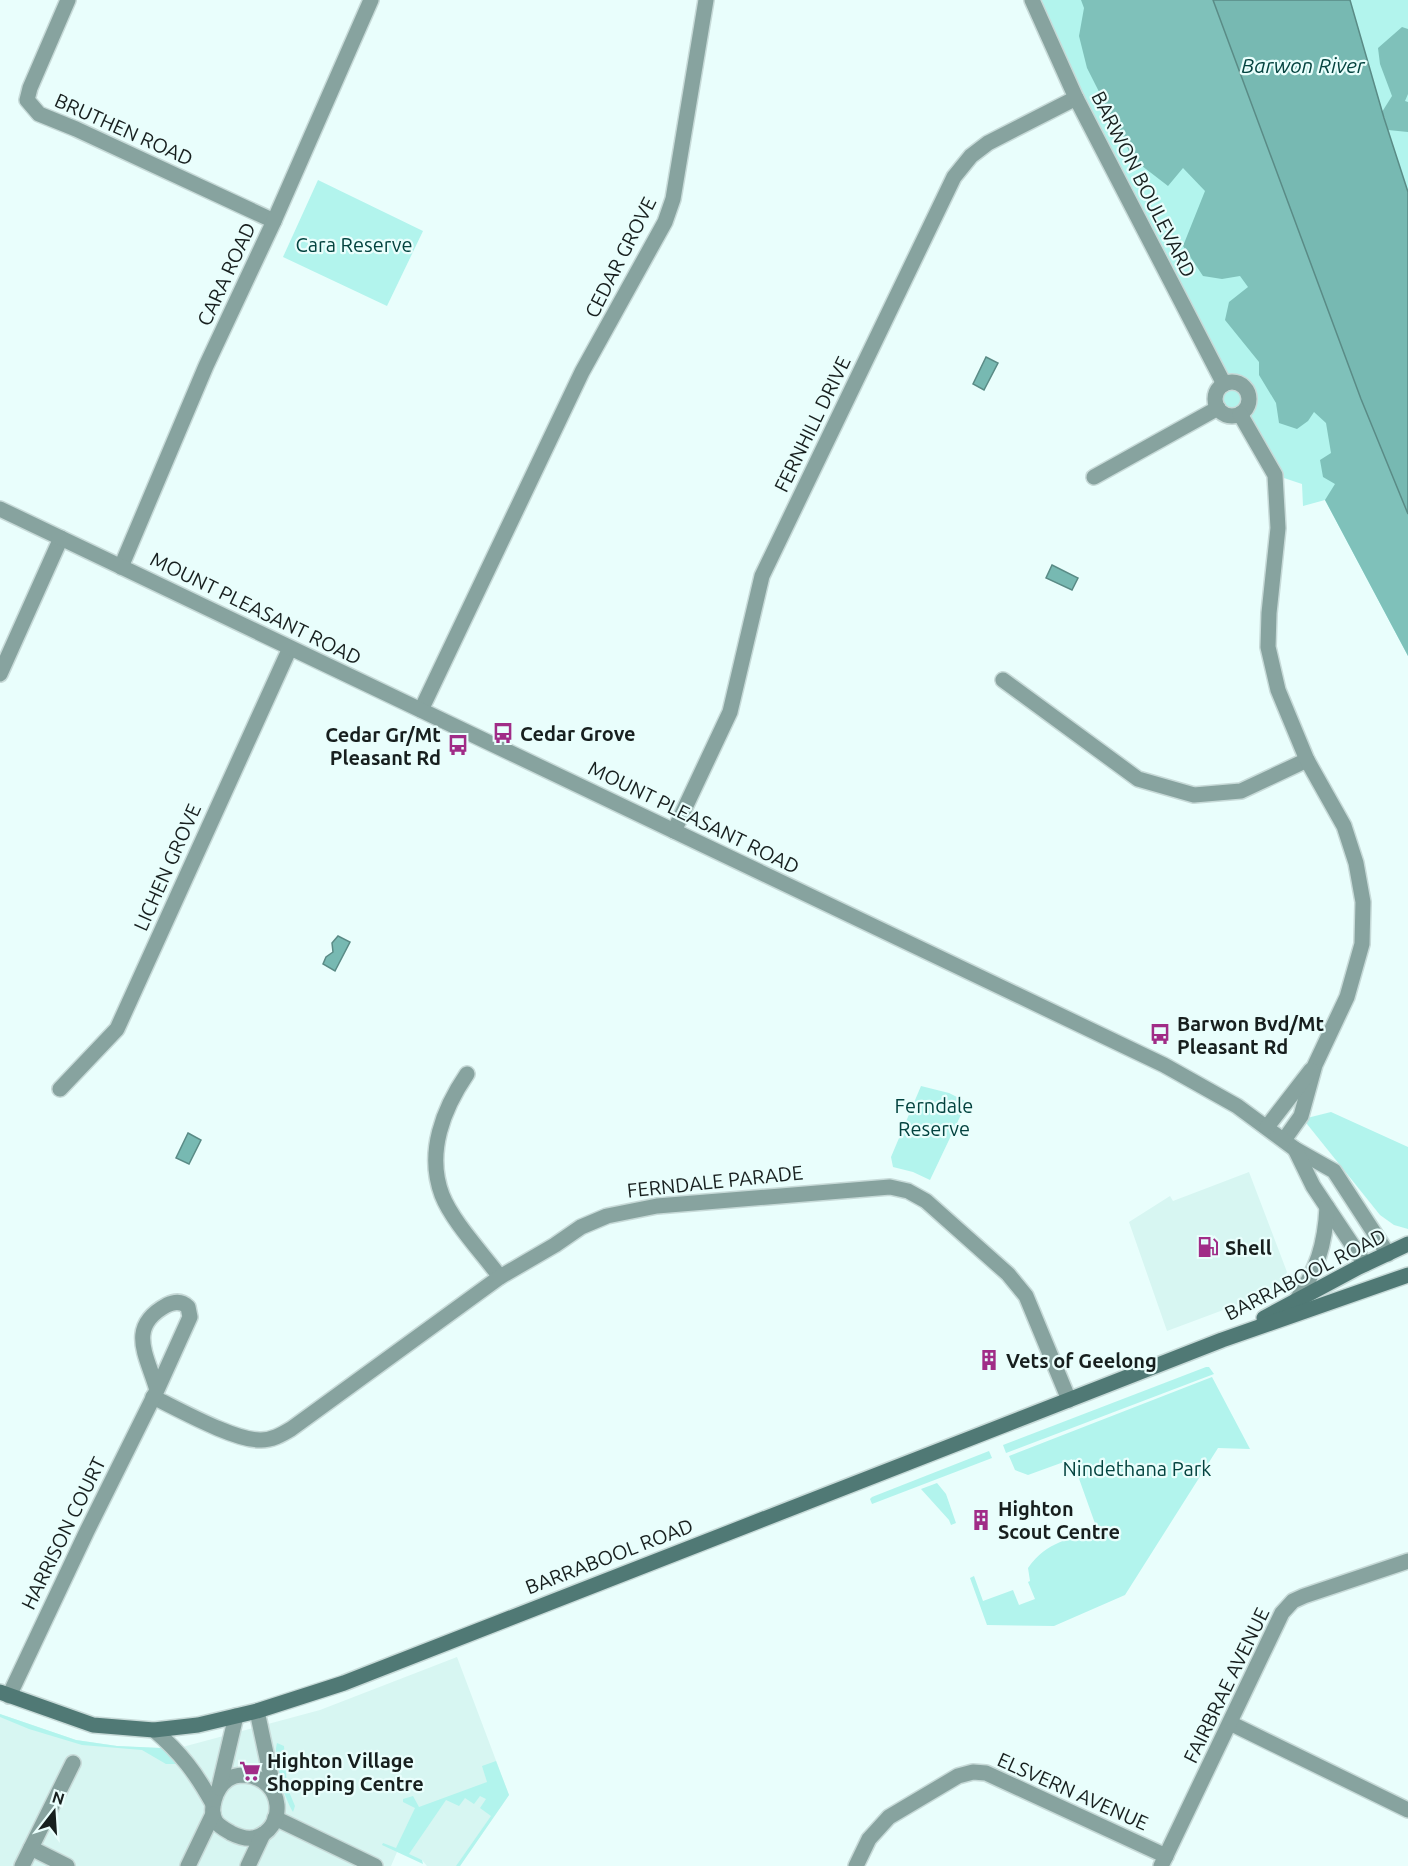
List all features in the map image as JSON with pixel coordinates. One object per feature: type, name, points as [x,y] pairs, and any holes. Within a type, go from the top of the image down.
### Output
[{"type":"main road","name":"BARRABOOL ROAD","points":[[1222,1340],[1365,1264],[1408,1244]]},
{"type":"main road","points":[[1386,1283],[1389,1254]]},
{"type":"main road","points":[[1365,1264],[1386,1283]]},
{"type":"main road","name":"BARRABOOL ROAD","points":[[5,1694],[93,1725],[154,1730],[198,1725],[257,1712],[344,1683],[1222,1340],[1408,1275]]},
{"type":"street","name":"BRUTHEN ROAD","points":[[68,0],[30,88],[27,100],[39,114],[273,221]]},
{"type":"street","name":"CARA ROAD","points":[[121,567],[206,366],[371,0]]},
{"type":"street","name":"CEDAR GROVE","points":[[421,710],[582,372],[665,222],[673,199],[706,0]]},
{"type":"street","name":"BARWON BOULEVARD","points":[[1032,0],[1076,98],[1224,384]]},
{"type":"street","name":"FERNHILL DRIVE","points":[[674,831],[730,712],[762,576],[954,177],[970,156],[988,143],[1076,98]]},
{"type":"street","points":[[1230,382],[1241,385],[1248,394],[1247,405],[1240,414],[1230,416],[1218,408],[1215,403],[1217,392],[1224,384],[1230,382]]},
{"type":"street","points":[[1094,477],[1218,408]]},
{"type":"street","points":[[1240,414],[1275,476],[1278,528],[1269,613],[1268,647],[1278,690],[1307,760],[1344,826],[1356,863],[1363,902],[1362,944],[1347,997],[1315,1065],[1301,1116],[1290,1145]]},
{"type":"street","name":"MOUNT PLEASANT ROAD","points":[[0,509],[1164,1065],[1237,1106],[1290,1145],[1334,1171],[1389,1254]]},
{"type":"street","points":[[0,674],[61,538]]},
{"type":"street","name":"LICHEN GROVE","points":[[60,1089],[117,1029],[290,648]]},
{"type":"street","points":[[1003,680],[1138,779],[1194,795],[1241,791],[1307,760]]},
{"type":"street","points":[[1267,1127],[1315,1065]]},
{"type":"street","points":[[467,1074],[456,1090],[437,1138],[434,1165],[442,1195],[456,1218],[501,1277]]},
{"type":"street","name":"MOUNT PLEASANT ROAD","points":[[1290,1145],[1313,1186],[1365,1264]]},
{"type":"street","name":"FERNDALE PARADE","points":[[155,1393],[232,1434],[250,1439],[273,1438],[291,1429],[501,1277],[581,1227],[607,1216],[631,1209],[867,1187],[890,1187],[908,1191],[926,1201],[1017,1284],[1026,1296],[1069,1400]]},
{"type":"street","points":[[1296,1301],[1312,1275],[1319,1258],[1325,1232],[1327,1207]]},
{"type":"street","name":"HARRISON COURT","points":[[5,1694],[155,1393],[190,1317],[188,1307],[180,1302],[172,1303],[152,1315],[141,1333],[155,1393]]},
{"type":"street","name":"FAIRBRAE AVENUE","points":[[1163,1861],[1282,1614],[1293,1601],[1408,1561]]},
{"type":"street","points":[[248,1866],[263,1834],[275,1818],[278,1808],[257,1712]]},
{"type":"street","points":[[188,1866],[213,1809],[236,1716]]},
{"type":"street","points":[[1230,1723],[1408,1810]]},
{"type":"street","points":[[154,1730],[185,1759],[213,1809],[217,1823],[236,1835],[253,1838],[263,1834]]},
{"type":"street","points":[[22,1866],[73,1763]]},
{"type":"street","name":"ELSVERN AVENUE","points":[[856,1866],[869,1839],[889,1817],[958,1776],[973,1772],[986,1773],[1163,1861]]},
{"type":"street","points":[[219,1788],[234,1776],[252,1775],[266,1782],[275,1796]]},
{"type":"street","points":[[275,1818],[375,1866]]},
{"type":"street","points":[[31,1848],[68,1866]]},
{"type":"shaded area","points":[[1081,0],[1213,0],[1361,399],[1408,514],[1408,656],[1325,500],[1335,484],[1323,477],[1320,460],[1331,453],[1326,423],[1314,412],[1308,421],[1297,429],[1279,423],[1276,403],[1259,375],[1259,362],[1225,320],[1229,302],[1248,287],[1240,276],[1222,279],[1203,276],[1183,246],[1205,191],[1183,168],[1168,186],[1133,159],[1087,68],[1079,36],[1084,8]]},
{"type":"shaded area","points":[[1402,27],[1408,29],[1408,94],[1405,101],[1408,102],[1408,132],[1388,130],[1382,112],[1392,96],[1380,64],[1378,48]]},
{"type":"shaded area","name":"Shell","points":[[1249,1172],[1287,1272],[1279,1289],[1167,1331],[1129,1222],[1170,1196],[1173,1201]]},
{"type":"shaded area","name":"Highton Village Shopping Centre","points":[[457,1657],[509,1795],[460,1866],[427,1866],[422,1860],[395,1851],[397,1852],[391,1866],[0,1866],[0,1714],[76,1740],[117,1746],[175,1749],[320,1710]]},
{"type":"green space","points":[[1032,0],[1213,0],[1408,514],[1408,656],[1325,500],[1303,506],[1302,484],[1275,475],[1235,415],[1221,412],[1219,409],[1216,397],[1220,387]]},
{"type":"green space","points":[[1350,0],[1408,0],[1408,192],[1384,118]]},
{"type":"green space","name":"Cara Reserve","points":[[318,180],[423,231],[387,306],[283,257]]},
{"type":"green space","name":"Ferndale Reserve","points":[[921,1086],[949,1093],[967,1102],[930,1180],[913,1172],[893,1167],[891,1157]]},
{"type":"green space","points":[[1331,1112],[1408,1147],[1408,1229],[1394,1225],[1380,1215],[1303,1119]]},
{"type":"green space","points":[[1209,1367],[1214,1374],[1006,1453],[1003,1445]]},
{"type":"green space","name":"Nindethana Park","points":[[1212,1377],[1250,1449],[1218,1448],[1125,1595],[1054,1626],[987,1625],[970,1578],[974,1576],[983,1601],[1013,1590],[1019,1605],[1035,1599],[1028,1582],[1030,1581],[1028,1568],[1043,1552],[1059,1542],[1097,1529],[1072,1459],[1028,1475],[1015,1470],[1009,1456]]},
{"type":"green space","points":[[989,1451],[992,1458],[872,1504],[870,1499],[872,1497]]},
{"type":"green space","points":[[937,1483],[946,1494],[956,1523],[951,1525],[921,1489]]},
{"type":"green space","points":[[0,1714],[76,1740],[117,1746],[162,1748],[169,1751],[179,1764],[166,1764],[142,1750],[82,1745],[29,1729],[0,1717]]},
{"type":"green space","points":[[277,1743],[284,1746],[287,1787],[295,1806],[293,1812],[280,1778],[276,1759]]},
{"type":"green space","points":[[496,1761],[509,1795],[460,1866],[456,1866],[491,1816],[480,1808],[486,1799],[480,1796],[474,1804],[465,1798],[459,1806],[446,1800],[409,1854],[422,1860],[423,1864],[382,1845],[383,1843],[396,1848],[415,1808],[403,1802],[403,1799],[413,1796],[419,1807],[487,1782],[482,1766]]},
{"type":"water","name":"Barwon River","points":[[1213,0],[1350,0],[1408,192],[1408,514],[1361,399]]},
{"type":"water","points":[[986,357],[998,363],[984,390],[973,384]]},
{"type":"water","points":[[1052,565],[1078,578],[1072,590],[1046,578]]},
{"type":"water","points":[[338,936],[350,942],[335,971],[323,964],[326,957],[333,952],[332,943]]},
{"type":"water","points":[[188,1133],[201,1140],[189,1164],[176,1158]]},
{"type":"place","name":"Cedar Grove","points":[[503,733]]},
{"type":"place","name":"Cedar Gr/Mt Pleasant Rd","points":[[458,745]]},
{"type":"place","name":"Barwon Bvd/Mt Pleasant Rd","points":[[1160,1034]]},
{"type":"place","name":"Shell","points":[[1208,1247]]},
{"type":"place","name":"Vets of Geelong","points":[[989,1360]]},
{"type":"place","name":"Highton Scout Centre","points":[[981,1520]]},
{"type":"place","name":"Highton Village Shopping Centre","points":[[250,1771]]}]
